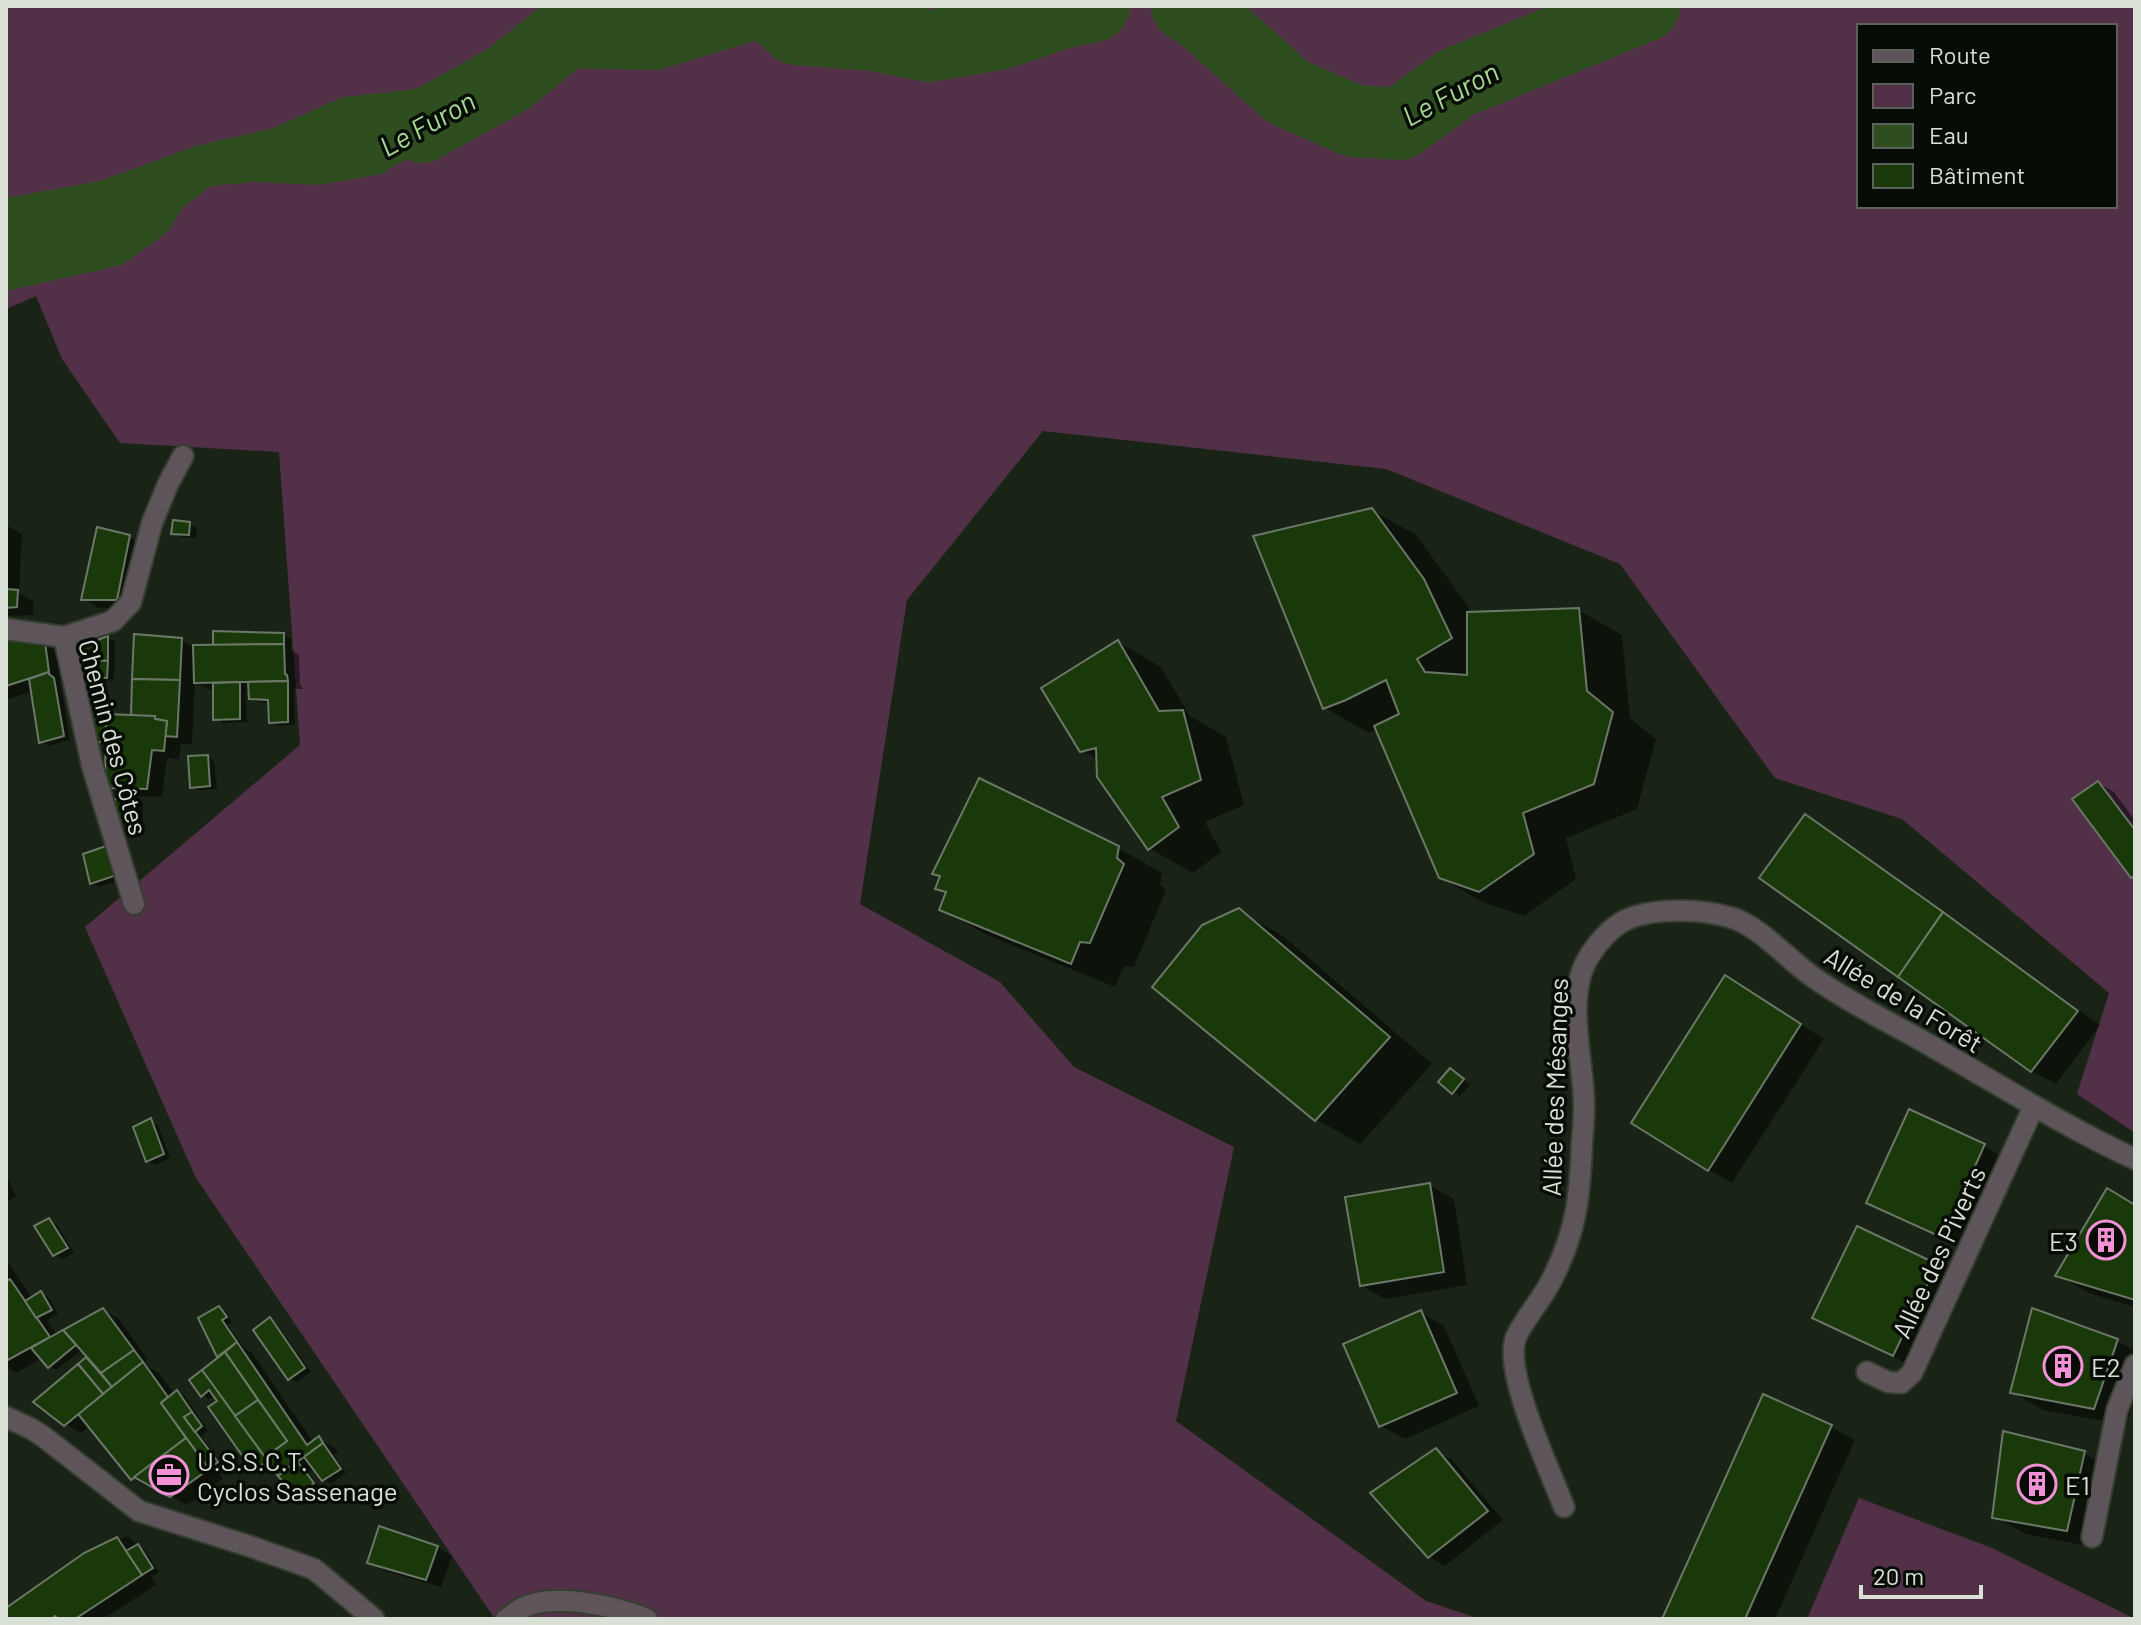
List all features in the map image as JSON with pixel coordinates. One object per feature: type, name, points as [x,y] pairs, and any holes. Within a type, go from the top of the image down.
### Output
[{"type":"street","points":[[64,637],[113,621],[131,602],[152,523],[183,456]]},
{"type":"street","name":"Chemin des Côtes","points":[[6,629],[64,637],[92,765],[134,904]]},
{"type":"street","name":"Allée de la Forêt","points":[[1644,914],[1698,911],[1733,917],[1761,934],[1812,976],[1873,1014],[2034,1106],[2135,1159]]},
{"type":"street","name":"Allée des Mésanges","points":[[1564,1507],[1517,1387],[1513,1357],[1515,1339],[1549,1284],[1571,1238],[1580,1190],[1584,1106],[1577,1028],[1582,972],[1602,939],[1622,923],[1644,914]]},
{"type":"street","name":"Allée des Piverts","points":[[1867,1372],[1888,1382],[1901,1383],[1912,1373],[2034,1106]]},
{"type":"street","points":[[2092,1537],[2117,1410],[2135,1365]]},
{"type":"street","points":[[6,1417],[44,1437],[139,1511],[314,1569],[374,1619]]},
{"type":"street","points":[[506,1619],[523,1607],[550,1601],[596,1605],[647,1619]]},
{"type":"green space","points":[[6,6],[2135,6],[2135,1133],[2077,1094],[2109,993],[1902,819],[1775,778],[1620,564],[1386,469],[1043,431],[907,600],[860,904],[1000,982],[1074,1067],[1234,1147],[1176,1421],[1426,1601],[1480,1619],[495,1619],[196,1178],[85,927],[300,745],[279,452],[120,443],[62,359],[36,296],[6,309]]},
{"type":"green space","points":[[1859,1498],[1992,1548],[2135,1619],[1807,1619]]},
{"type":"water","points":[[508,79],[451,134],[381,174],[319,185],[255,182],[211,186],[183,207],[169,231],[122,265],[6,291],[6,198],[100,181],[199,145],[271,129],[343,97]]},
{"type":"building","points":[[1372,508],[1424,579],[1452,638],[1417,659],[1425,672],[1467,675],[1467,612],[1579,608],[1587,691],[1613,712],[1594,784],[1523,813],[1534,854],[1479,892],[1439,878],[1374,726],[1399,714],[1386,680],[1323,709],[1253,536]]},
{"type":"building","points":[[173,520],[190,522],[189,535],[171,534]]},
{"type":"building","points":[[97,527],[130,535],[117,600],[81,600]]},
{"type":"building","points":[[6,589],[18,590],[17,607],[6,608]]},
{"type":"building","points":[[213,631],[284,633],[284,644],[213,645]]},
{"type":"building","points":[[134,634],[182,638],[180,680],[132,679]]},
{"type":"building","points":[[108,636],[108,661],[81,659],[81,646]]},
{"type":"building","points":[[6,638],[45,642],[49,672],[6,686]]},
{"type":"building","points":[[1118,640],[1159,711],[1183,710],[1201,780],[1162,797],[1179,827],[1148,850],[1097,777],[1096,748],[1080,752],[1041,688]]},
{"type":"building","points":[[284,644],[288,681],[194,683],[193,645]]},
{"type":"building","points":[[81,659],[108,661],[107,678],[82,677]]},
{"type":"building","points":[[49,672],[54,678],[64,736],[39,743],[29,679]]},
{"type":"building","points":[[132,679],[180,680],[177,737],[165,736],[167,721],[155,719],[155,716],[131,716]]},
{"type":"building","points":[[288,681],[288,722],[269,723],[268,700],[249,699],[248,682]]},
{"type":"building","points":[[240,682],[240,719],[213,720],[213,683]]},
{"type":"building","points":[[90,714],[106,714],[106,742],[95,742]]},
{"type":"building","points":[[106,714],[155,716],[155,719],[167,721],[164,751],[152,750],[147,789],[105,788]]},
{"type":"building","points":[[208,755],[210,786],[190,788],[188,756]]},
{"type":"building","points":[[979,778],[1119,846],[1117,858],[1124,864],[1090,943],[1080,942],[1071,964],[939,910],[946,892],[935,889],[940,876],[932,874]]},
{"type":"building","points":[[2098,781],[2135,830],[2135,876],[2131,878],[2072,799]]},
{"type":"building","points":[[109,799],[136,800],[136,819],[116,821]]},
{"type":"building","points":[[1805,814],[1943,912],[1898,977],[1759,878]]},
{"type":"building","points":[[106,846],[117,875],[90,884],[83,854]]},
{"type":"building","points":[[1239,908],[1390,1037],[1315,1121],[1152,987],[1202,925]]},
{"type":"building","points":[[1943,912],[2078,1011],[2031,1072],[1898,977]]},
{"type":"building","points":[[1725,975],[1801,1024],[1708,1171],[1631,1123]]},
{"type":"building","points":[[1450,1068],[1464,1079],[1452,1094],[1438,1082]]},
{"type":"building","points":[[1909,1109],[1985,1144],[1943,1238],[1866,1203]]},
{"type":"building","points":[[151,1118],[164,1154],[146,1162],[133,1127]]},
{"type":"building","points":[[1430,1183],[1444,1272],[1360,1286],[1345,1197]]},
{"type":"building","name":"E3","points":[[2107,1188],[2135,1205],[2135,1300],[2055,1276]]},
{"type":"building","points":[[49,1218],[68,1248],[53,1256],[34,1226]]},
{"type":"building","points":[[1857,1226],[1937,1264],[1893,1356],[1812,1318]]},
{"type":"building","points":[[10,1279],[50,1337],[6,1361],[6,1281]]},
{"type":"building","points":[[41,1291],[52,1310],[36,1318],[25,1301]]},
{"type":"building","points":[[219,1306],[227,1317],[222,1320],[237,1342],[217,1357],[198,1318]]},
{"type":"building","points":[[103,1308],[134,1350],[101,1373],[63,1330]]},
{"type":"building","name":"E2","points":[[2032,1308],[2118,1339],[2094,1409],[2010,1393]]},
{"type":"building","points":[[1421,1310],[1457,1393],[1379,1427],[1343,1344]]},
{"type":"building","points":[[270,1317],[305,1368],[288,1380],[253,1330]]},
{"type":"building","points":[[63,1330],[76,1345],[48,1368],[31,1348]]},
{"type":"building","points":[[237,1342],[307,1445],[319,1436],[323,1443],[278,1476],[265,1457],[287,1441],[225,1352]]},
{"type":"building","points":[[134,1350],[143,1362],[112,1387],[101,1373]]},
{"type":"building","points":[[225,1352],[258,1400],[235,1416],[202,1370]]},
{"type":"building","points":[[86,1357],[112,1387],[103,1394],[78,1364]]},
{"type":"building","points":[[143,1362],[168,1397],[161,1403],[186,1438],[131,1480],[78,1414]]},
{"type":"building","points":[[78,1364],[103,1394],[64,1426],[33,1402]]},
{"type":"building","points":[[202,1370],[268,1461],[253,1471],[208,1407],[217,1401],[209,1390],[201,1397],[189,1380]]},
{"type":"building","points":[[177,1390],[192,1412],[184,1417],[218,1462],[209,1469],[161,1403]]},
{"type":"building","points":[[1763,1394],[1832,1425],[1745,1619],[1662,1619]]},
{"type":"building","points":[[258,1400],[287,1441],[265,1457],[235,1416]]},
{"type":"building","points":[[192,1412],[202,1426],[195,1432],[184,1417]]},
{"type":"building","name":"E1","points":[[2003,1431],[2085,1451],[2067,1531],[1992,1518]]},
{"type":"building","points":[[186,1438],[209,1469],[170,1497],[134,1477]]},
{"type":"building","points":[[323,1443],[341,1469],[322,1481],[304,1457]]},
{"type":"building","points":[[1436,1448],[1488,1511],[1428,1558],[1370,1493]]},
{"type":"building","points":[[297,1461],[314,1483],[296,1498],[278,1476]]},
{"type":"building","points":[[379,1526],[438,1546],[426,1580],[367,1563]]},
{"type":"building","points":[[117,1537],[142,1575],[75,1619],[58,1619],[55,1616],[51,1619],[6,1619],[6,1608],[84,1553]]},
{"type":"building","points":[[138,1544],[153,1568],[142,1575],[126,1551]]},
{"type":"waterway","name":"Le Furon","points":[[422,127],[508,79],[566,32],[653,34],[746,6]]},
{"type":"waterway","name":"Le Furon","points":[[771,6],[797,29],[873,35],[929,46],[999,34],[1061,13],[1094,6]]},
{"type":"waterway","name":"Le Furon","points":[[1187,6],[1204,17],[1288,92],[1354,121],[1400,124],[1456,83],[1644,6]]},
{"type":"place","name":"E3","points":[[2106,1240]]},
{"type":"place","name":"E2","points":[[2063,1366]]},
{"type":"place","name":"U.S.S.C.T. Cyclos Sassenage","points":[[169,1475]]},
{"type":"place","name":"E1","points":[[2037,1484]]}]
